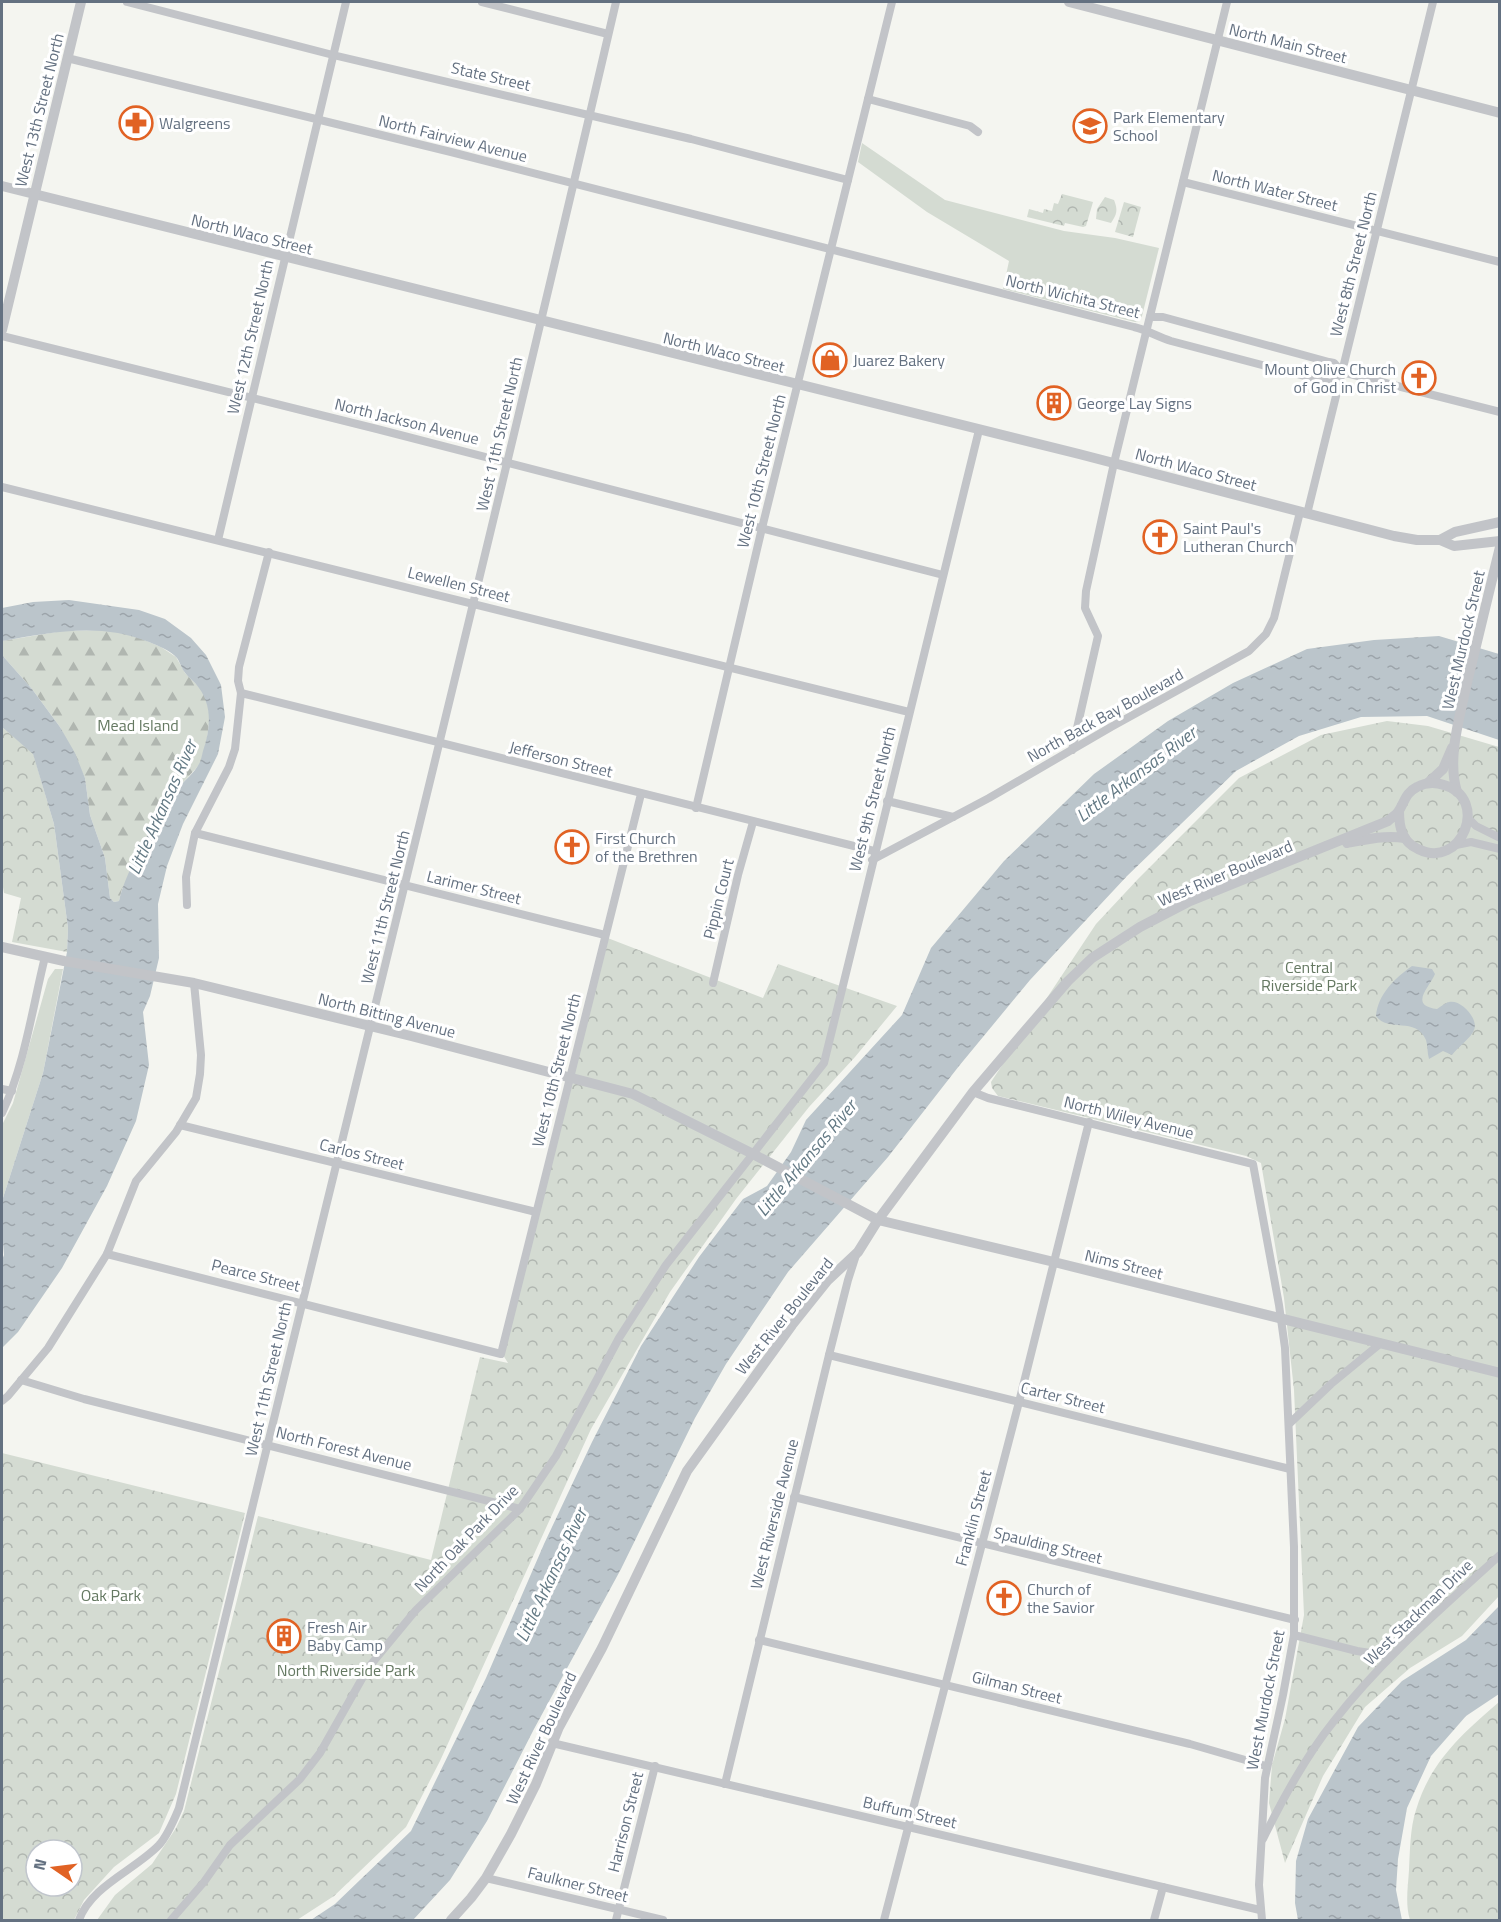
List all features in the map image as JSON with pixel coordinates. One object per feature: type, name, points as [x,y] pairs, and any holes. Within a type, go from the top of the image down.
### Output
[{"type":"street","name":"West 13th Street North","points":[[2,330],[81,2]]},
{"type":"street","name":"State Street","points":[[127,2],[333,55],[589,115],[848,180]]},
{"type":"street","name":"West 12th Street North","points":[[218,540],[346,2]]},
{"type":"street","points":[[482,2],[608,34]]},
{"type":"street","name":"West 11th Street North","points":[[79,1920],[90,1902],[101,1891],[159,1845],[179,1808],[406,885],[574,184],[615,2]]},
{"type":"street","name":"West 10th Street North","points":[[696,808],[762,528],[892,2]]},
{"type":"street","name":"North Main Street","points":[[1069,2],[1500,113]]},
{"type":"street","points":[[1072,750],[1098,636],[1085,608],[1086,591],[1114,464],[1227,2]]},
{"type":"street","name":"West 8th Street North","points":[[1268,632],[1304,513],[1341,375],[1433,2]]},
{"type":"street","name":"North Fairview Avenue","points":[[67,58],[830,249]]},
{"type":"street","points":[[868,99],[970,126],[978,132]]},
{"type":"street","name":"North Water Street","points":[[1183,182],[1500,262]]},
{"type":"street","name":"North Waco Street","points":[[2,186],[980,430],[1394,536],[1417,540],[1440,540],[1454,546],[1500,541]]},
{"type":"street","name":"North Wichita Street","points":[[830,249],[1147,330],[1157,337],[1331,383],[1341,375]]},
{"type":"street","name":"North Wichita Street","points":[[1150,317],[1163,317],[1334,363],[1341,375],[1500,412]]},
{"type":"street","name":"North Jackson Avenue","points":[[2,336],[507,462],[944,575]]},
{"type":"street","name":"West 9th Street North","points":[[753,1154],[824,1062],[980,430]]},
{"type":"street","name":"Lewellen Street","points":[[2,487],[909,712]]},
{"type":"street","name":"North Waco Street","points":[[1440,540],[1455,532],[1500,522]]},
{"type":"street","name":"West Murdock Street","points":[[1468,818],[1453,779],[1455,740],[1500,547]]},
{"type":"street","points":[[187,905],[186,877],[195,833],[229,767],[235,749],[241,693],[238,681],[239,667],[269,552]]},
{"type":"street","name":"North Back Bay Boulevard","points":[[873,856],[953,818],[1242,655],[1268,632]]},
{"type":"street","name":"Jefferson Street","points":[[241,693],[753,822],[873,856]]},
{"type":"street","name":"West Murdock Street","points":[[1399,811],[1402,801],[1409,793],[1418,786],[1428,783],[1443,769],[1455,740]]},
{"type":"street","points":[[1428,783],[1449,786],[1457,792]]},
{"type":"street","name":"West 10th Street North","points":[[501,1354],[640,794]]},
{"type":"street","points":[[887,801],[953,818]]},
{"type":"street","points":[[1399,811],[1399,825],[1405,838],[1413,847],[1423,852],[1446,851],[1456,845],[1471,842],[1500,849]]},
{"type":"street","name":"West River Boulevard","points":[[450,1920],[486,1878],[511,1834],[537,1784],[559,1727],[602,1648],[687,1471],[792,1324],[828,1280],[858,1252],[878,1220],[973,1092],[1068,981],[1092,958],[1140,927],[1190,901],[1321,850],[1388,821],[1399,811]]},
{"type":"street","points":[[1468,818],[1476,826],[1500,838]]},
{"type":"street","points":[[1456,845],[1465,832],[1468,818]]},
{"type":"street","name":"Pippin Court","points":[[713,983],[753,822]]},
{"type":"street","name":"Larimer Street","points":[[195,833],[605,935]]},
{"type":"street","name":"West River Boulevard","points":[[1321,850],[1370,838],[1392,836],[1405,838]]},
{"type":"street","name":"North Bitting Avenue","points":[[2,947],[64,961],[194,982],[633,1094],[753,1154]]},
{"type":"street","points":[[2,1113],[12,1091],[45,957]]},
{"type":"street","points":[[2,1401],[48,1348],[107,1254],[136,1181],[180,1125],[196,1098],[201,1074],[201,1055],[194,982]]},
{"type":"street","points":[[2,1089],[12,1091]]},
{"type":"street","name":"North Wiley Avenue","points":[[973,1092],[1253,1164]]},
{"type":"street","name":"Franklin Street","points":[[884,1920],[1019,1402],[1089,1122]]},
{"type":"street","name":"Carlos Street","points":[[180,1125],[536,1212]]},
{"type":"street","name":"Nims Street","points":[[753,1154],[878,1220],[1500,1373]]},
{"type":"street","name":"North Oak Park Drive","points":[[171,1920],[204,1882],[230,1845],[300,1779],[320,1754],[368,1668],[416,1610],[520,1509],[556,1456],[645,1294],[753,1154]]},
{"type":"street","name":"West Murdock Street","points":[[1253,1164],[1285,1348],[1290,1423],[1295,1620],[1283,1695],[1266,1766],[1259,1885],[1262,1920]]},
{"type":"street","name":"West Riverside Avenue","points":[[725,1784],[829,1355],[848,1280],[858,1252]]},
{"type":"street","name":"Pearce Street","points":[[107,1254],[501,1354]]},
{"type":"street","points":[[1290,1423],[1331,1384],[1381,1343]]},
{"type":"street","name":"Carter Street","points":[[829,1355],[1290,1469]]},
{"type":"street","name":"North Forest Avenue","points":[[21,1380],[84,1399],[520,1509]]},
{"type":"street","name":"Spaulding Street","points":[[794,1497],[981,1545],[1295,1620]]},
{"type":"street","name":"West Stackman Drive","points":[[1262,1842],[1284,1796],[1334,1720],[1390,1656],[1500,1555]]},
{"type":"street","points":[[1294,1635],[1357,1651],[1390,1656]]},
{"type":"street","name":"Gilman Street","points":[[759,1640],[1190,1744],[1266,1766]]},
{"type":"street","name":"Buffum Street","points":[[552,1743],[1260,1910]]},
{"type":"street","name":"Harrison Street","points":[[616,1920],[655,1767]]},
{"type":"street","name":"Faulkner Street","points":[[486,1878],[663,1920]]},
{"type":"street","points":[[1154,1920],[1163,1887]]},
{"type":"green space","points":[[862,143],[945,200],[1064,231],[1115,238],[1159,248],[1139,321],[1135,322],[1003,289],[1009,261],[927,212],[858,162]]},
{"type":"green space","points":[[1062,194],[1093,202],[1086,226],[1065,223],[1064,226],[1027,217],[1029,209],[1043,213],[1044,209],[1052,211],[1054,203],[1058,204]]},
{"type":"green space","points":[[1105,197],[1114,200],[1116,207],[1116,214],[1111,223],[1096,219],[1097,209]]},
{"type":"green space","points":[[1124,202],[1141,207],[1133,237],[1115,232]]},
{"type":"green space","name":"Mead Island","points":[[108,630],[135,636],[161,647],[176,657],[185,673],[201,689],[207,701],[210,718],[200,764],[178,788],[122,889],[119,901],[114,902],[110,898],[105,858],[90,815],[85,778],[60,727],[32,689],[2,655],[2,641],[62,631]]},
{"type":"green space","name":"Central Riverside Park","points":[[1387,721],[1428,726],[1499,747],[1499,1596],[1462,1636],[1410,1668],[1365,1707],[1323,1776],[1285,1863],[1269,1803],[1272,1765],[1285,1719],[1304,1615],[1294,1390],[1284,1298],[1261,1163],[1246,1156],[998,1096],[991,1082],[1096,924],[1239,778],[1321,735]]},
{"type":"green space","points":[[2,727],[33,753],[54,824],[68,928],[67,952],[12,942],[21,898],[4,893],[2,881]]},
{"type":"green space","name":"North Riverside Park","points":[[605,937],[763,998],[778,964],[897,1006],[855,1057],[809,1107],[736,1199],[670,1292],[591,1429],[440,1761],[406,1827],[334,1896],[297,1920],[97,1920],[115,1895],[152,1864],[176,1828],[184,1811],[258,1516],[431,1560],[480,1357],[508,1363],[503,1355]]},
{"type":"green space","points":[[55,969],[63,969],[43,1073],[2,1201],[2,1125],[13,1103],[48,979]]},
{"type":"green space","name":"Oak Park","points":[[2,1453],[245,1513],[176,1794],[159,1833],[114,1867],[84,1900],[74,1920],[2,1920]]},
{"type":"green space","points":[[1499,1702],[1499,1920],[1410,1920],[1407,1895],[1411,1840],[1414,1817],[1422,1793],[1449,1750]]},
{"type":"water","points":[[69,600],[139,610],[165,619],[191,638],[206,655],[221,685],[225,717],[218,754],[183,824],[167,866],[158,904],[159,958],[150,996],[143,1012],[149,1065],[136,1121],[107,1186],[62,1268],[18,1332],[2,1348],[2,1260],[4,1255],[2,1201],[43,1073],[67,952],[68,928],[54,824],[33,754],[2,727],[2,655],[32,689],[60,727],[75,753],[85,778],[90,815],[105,858],[110,898],[114,902],[119,901],[135,858],[161,813],[178,788],[200,763],[209,724],[208,707],[201,691],[184,672],[178,659],[164,648],[131,636],[94,631],[57,632],[2,641],[2,608],[33,602]]},
{"type":"water","name":"Little Arkansas River","points":[[1439,636],[1499,654],[1499,740],[1427,716],[1361,717],[1299,736],[1236,771],[1127,876],[1030,980],[888,1157],[788,1272],[726,1364],[695,1418],[621,1569],[487,1821],[450,1880],[413,1920],[311,1920],[335,1904],[411,1831],[486,1678],[544,1544],[592,1442],[641,1346],[699,1257],[743,1199],[767,1186],[791,1152],[806,1120],[902,1015],[931,948],[1004,861],[1094,774],[1168,721],[1233,683],[1307,649],[1374,640]]},
{"type":"water","points":[[1412,966],[1432,969],[1435,974],[1423,995],[1424,1004],[1437,1009],[1454,1002],[1464,1007],[1474,1021],[1474,1030],[1452,1055],[1443,1051],[1429,1059],[1426,1040],[1421,1033],[1409,1026],[1387,1024],[1376,1016],[1377,1008],[1388,987]]},
{"type":"water","points":[[1499,1606],[1499,1694],[1466,1716],[1431,1756],[1407,1808],[1398,1859],[1396,1890],[1402,1920],[1298,1920],[1295,1903],[1296,1861],[1308,1819],[1358,1727],[1402,1681],[1466,1640]]},
{"type":"place","name":"Walgreens","points":[[136,123]]},
{"type":"place","name":"Park Elementary School","points":[[1090,126]]},
{"type":"place","name":"Juarez Bakery","points":[[830,360]]},
{"type":"place","name":"Mount Olive Church of God in Christ","points":[[1419,378]]},
{"type":"place","name":"George Lay Signs","points":[[1054,403]]},
{"type":"place","name":"Saint Paul's Lutheran Church","points":[[1160,537]]},
{"type":"place","name":"First Church of the Brethren","points":[[572,847]]},
{"type":"place","name":"Church of the Savior","points":[[1004,1598]]},
{"type":"place","name":"Fresh Air Baby Camp","points":[[284,1636]]}]
